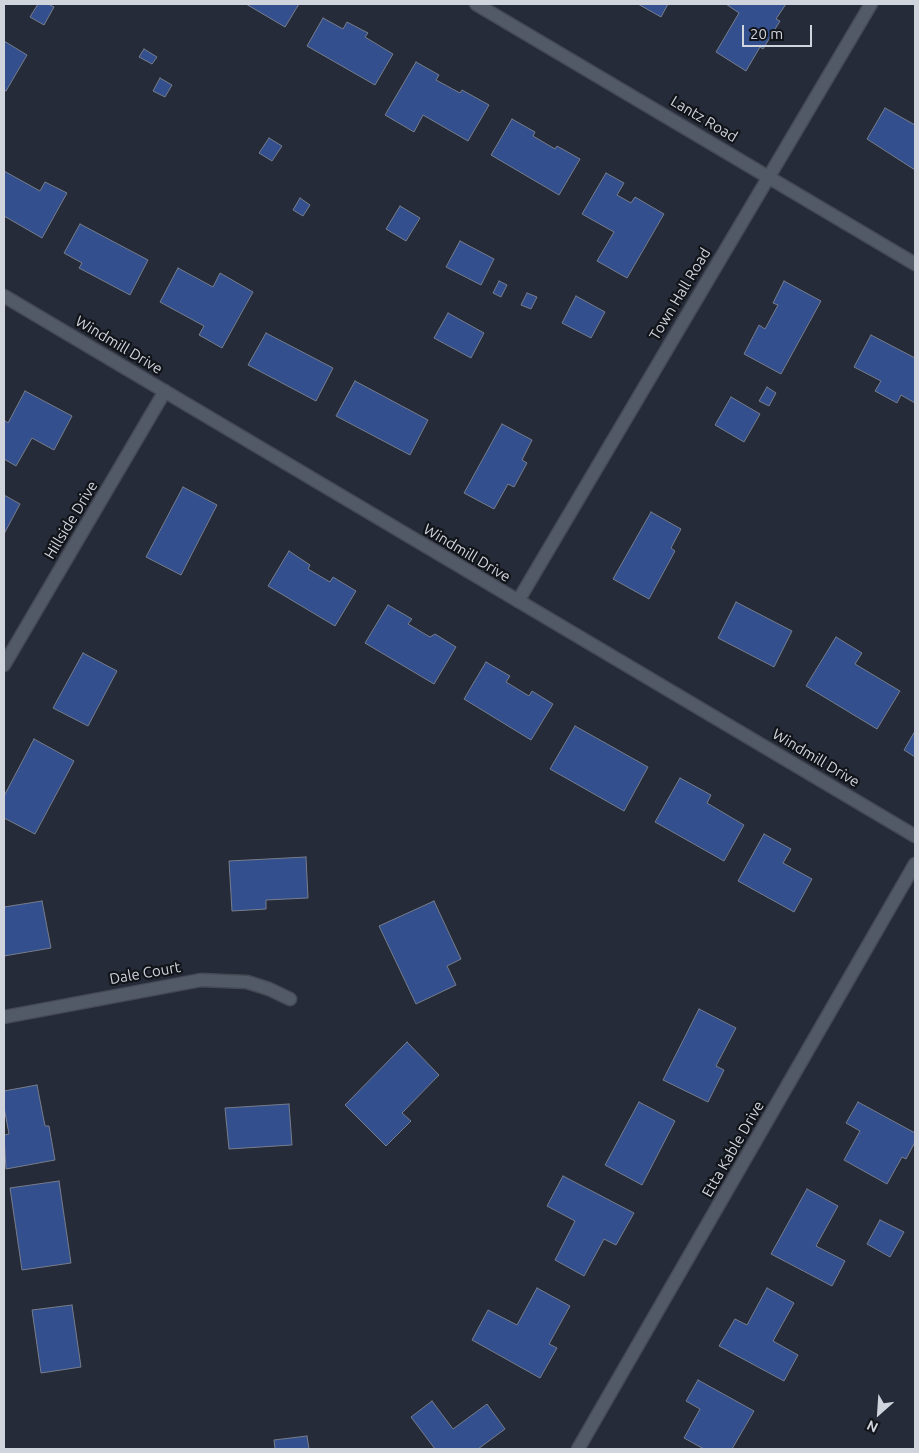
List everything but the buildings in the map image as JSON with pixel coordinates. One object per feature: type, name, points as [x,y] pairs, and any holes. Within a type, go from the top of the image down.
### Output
[{"type":"street","name":"Lantz Road","points":[[476,4],[915,264]]},
{"type":"street","name":"Town Hall Road","points":[[518,601],[871,4]]},
{"type":"street","name":"Windmill Drive","points":[[4,296],[915,836]]},
{"type":"street","name":"Hillside Drive","points":[[4,665],[164,391]]},
{"type":"street","name":"Etta Kable Drive","points":[[578,1449],[915,864]]},
{"type":"street","name":"Dale Court","points":[[4,1017],[201,980],[247,982],[269,989],[290,1000]]}]
